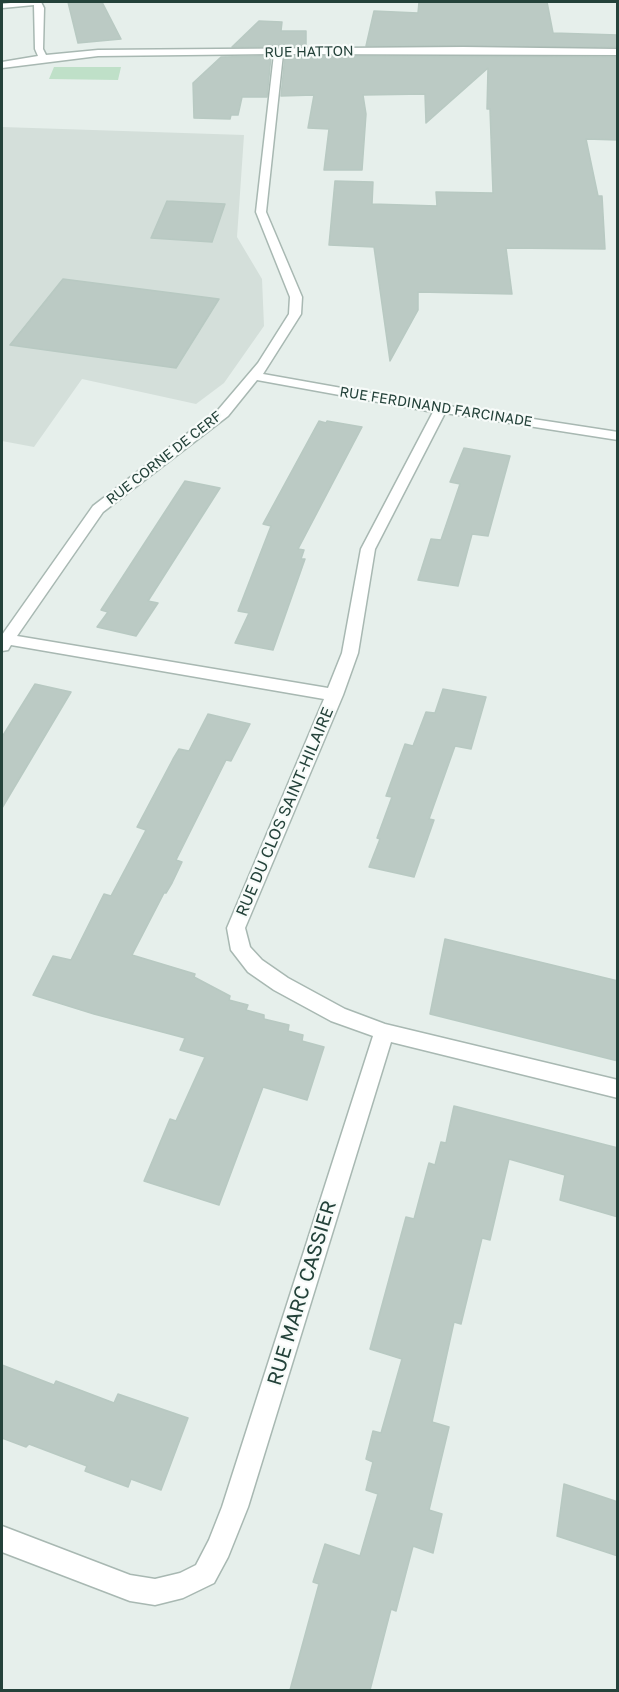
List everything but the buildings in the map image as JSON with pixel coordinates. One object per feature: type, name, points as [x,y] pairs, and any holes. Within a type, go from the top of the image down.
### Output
[{"type":"street","points":[[2,6],[37,2],[40,8],[39,49],[43,58]]},
{"type":"street","name":"RUE HATTON","points":[[2,65],[43,58],[98,53],[463,50],[618,52]]},
{"type":"street","name":"RUE CORNE DE CERF","points":[[4,643],[98,509],[205,428],[241,393],[255,376],[297,308],[296,297],[261,212],[279,52]]},
{"type":"street","name":"RUE FERDINAND FARCINADE","points":[[255,376],[441,409],[618,436]]},
{"type":"street","points":[[335,696],[350,653],[369,549],[441,409]]},
{"type":"street","name":"RUE DU CLOS SAINT-HILAIRE","points":[[4,643],[335,696],[236,928],[240,950],[255,966],[338,1015],[384,1032]]},
{"type":"street","points":[[384,1032],[618,1089]]},
{"type":"street","name":"RUE MARC CASSIER","points":[[2,1539],[130,1588],[155,1592],[183,1585],[205,1574],[219,1548],[235,1507],[384,1032]]},
{"type":"shaded area","points":[[2,127],[244,135],[237,237],[262,279],[264,326],[224,383],[196,404],[82,379],[34,447],[2,441]]},
{"type":"green space","points":[[54,67],[121,67],[118,80],[49,79]]}]
